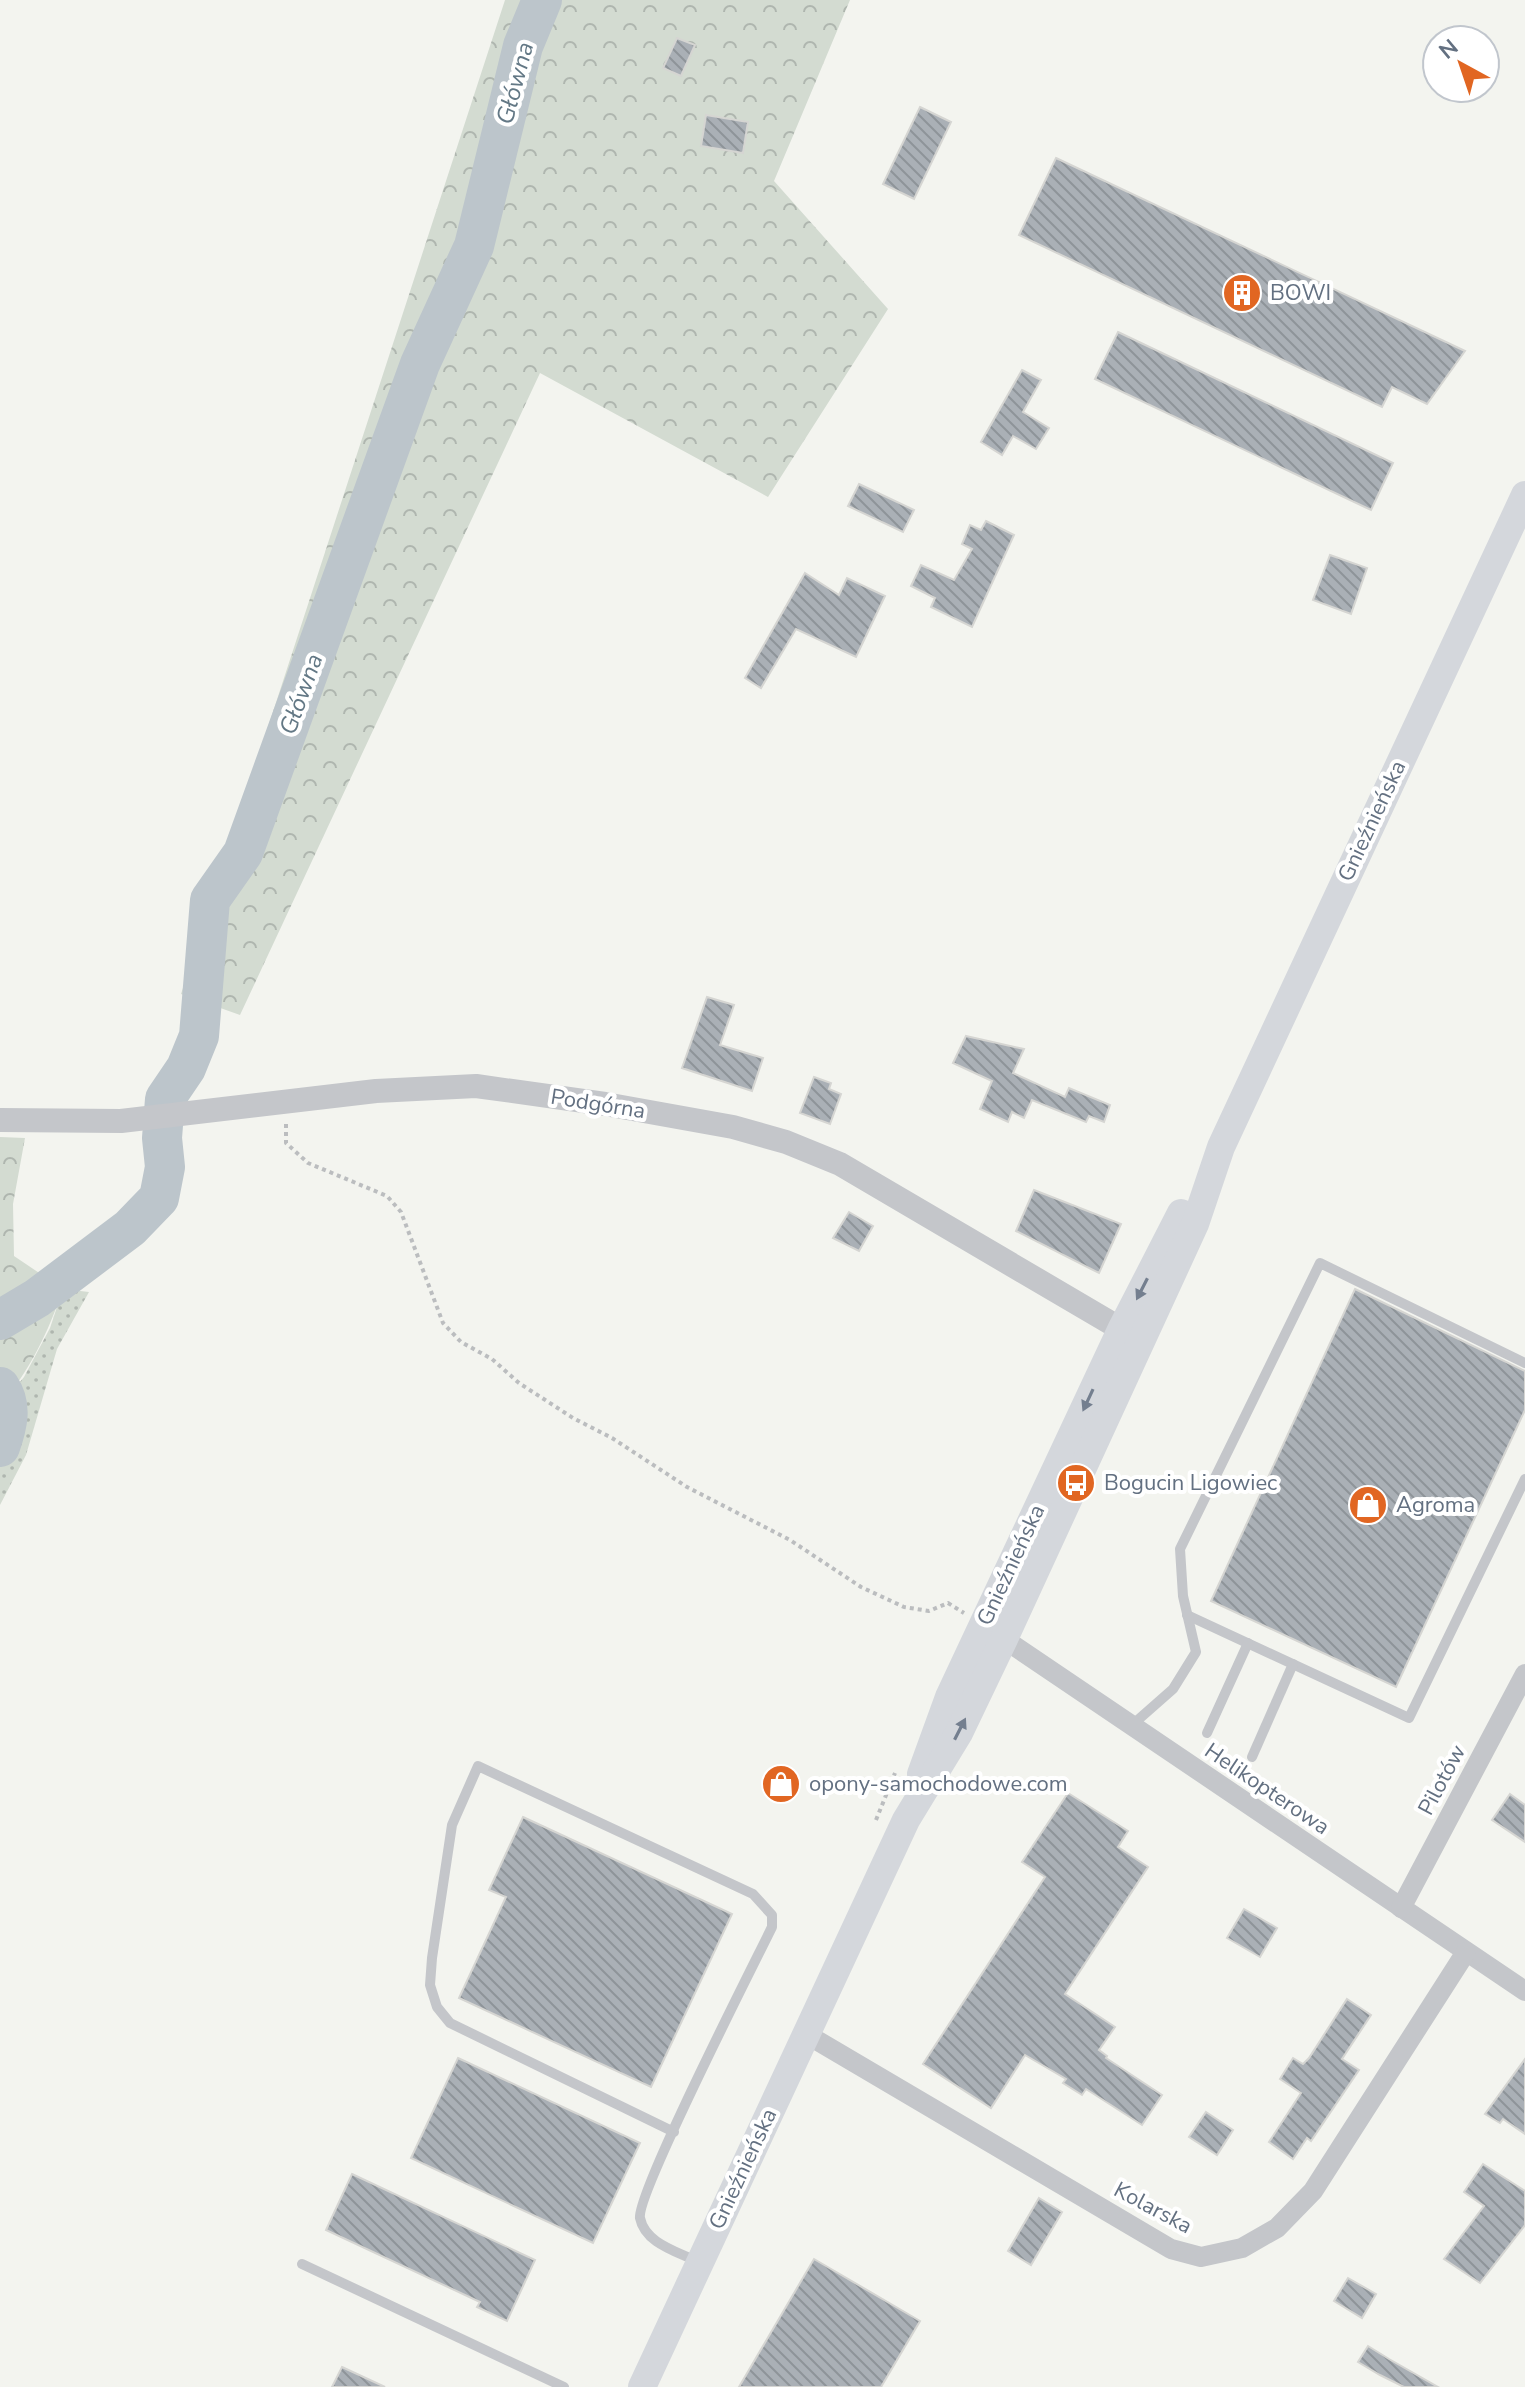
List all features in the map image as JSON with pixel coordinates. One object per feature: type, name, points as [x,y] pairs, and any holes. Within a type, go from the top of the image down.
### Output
[{"type":"main road","name":"Gnieźnieńska","points":[[642,2387],[906,1820],[937,1728],[994,1632],[1132,1335],[1195,1224],[1221,1147],[1524,502]]},
{"type":"street","name":"Podgórna","points":[[0,1120],[121,1121],[426,1086],[476,1086],[619,1106],[733,1127],[786,1142],[840,1164],[1132,1335]]},
{"type":"street","name":"Helikopterowa","points":[[994,1632],[1525,1991]]},
{"type":"street","name":"Pilotów","points":[[1401,1908],[1525,1674]]},
{"type":"street","name":"Kolarska","points":[[806,2034],[1171,2249],[1201,2257],[1242,2248],[1277,2228],[1313,2191],[1466,1952]]},
{"type":"lane","points":[[1131,1726],[1173,1689],[1196,1652],[1187,1615],[1180,1549],[1320,1263],[1525,1363]]},
{"type":"lane","points":[[1187,1615],[1409,1718],[1525,1479]]},
{"type":"lane","points":[[1207,1733],[1248,1643]]},
{"type":"lane","points":[[1252,1757],[1293,1664]]},
{"type":"lane","points":[[674,2132],[450,2023],[437,2007],[430,1985],[432,1958],[452,1825],[478,1766],[753,1894],[772,1915],[772,1927],[641,2202],[640,2218],[655,2241],[700,2262]]},
{"type":"lane","points":[[302,2264],[564,2387]]},
{"type":"path","points":[[285,1100],[286,1143],[308,1163],[387,1196],[401,1212],[438,1312],[461,1342],[492,1359],[519,1383],[573,1418],[612,1438],[687,1487],[790,1540],[861,1587],[904,1607],[929,1611],[948,1603],[994,1632]]},
{"type":"path","points":[[875,1821],[898,1765]]},
{"type":"green space","points":[[505,0],[850,0],[774,181],[888,309],[768,497],[540,373],[240,1015],[181,994]]},
{"type":"green space","points":[[0,1137],[25,1138],[13,1204],[14,1256],[63,1289],[37,1350],[0,1406]]},
{"type":"green space","points":[[63,1289],[89,1292],[57,1349],[26,1455],[0,1505],[0,1406],[24,1377],[50,1328]]},
{"type":"building","points":[[677,38],[695,45],[681,76],[663,68]]},
{"type":"building","points":[[920,107],[951,122],[914,199],[883,184]]},
{"type":"building","points":[[706,115],[748,122],[743,153],[701,146]]},
{"type":"building","name":"BOWI","points":[[1056,158],[1465,351],[1427,404],[1392,387],[1382,407],[1019,235]]},
{"type":"building","points":[[1118,332],[1393,463],[1371,510],[1095,379]]},
{"type":"building","points":[[1022,370],[1041,380],[1023,412],[1049,428],[1036,449],[1013,436],[1002,455],[981,442]]},
{"type":"building","points":[[859,484],[914,510],[903,532],[848,506]]},
{"type":"building","points":[[986,521],[1014,535],[972,627],[931,607],[935,598],[911,586],[921,565],[954,580],[972,549],[962,544],[970,525],[981,530]]},
{"type":"building","points":[[1330,555],[1367,568],[1351,614],[1313,600]]},
{"type":"building","points":[[805,573],[839,595],[847,578],[885,596],[856,657],[796,629],[761,688],[745,678]]},
{"type":"building","points":[[707,997],[734,1005],[720,1045],[763,1058],[752,1091],[682,1068]]},
{"type":"building","points":[[966,1036],[1024,1049],[1013,1073],[1065,1097],[1069,1088],[1110,1105],[1104,1122],[1089,1116],[1086,1122],[1032,1100],[1024,1118],[1012,1112],[1008,1122],[980,1109],[992,1081],[953,1063]]},
{"type":"building","points":[[814,1077],[831,1083],[829,1089],[841,1094],[830,1124],[800,1113]]},
{"type":"building","points":[[1034,1190],[1121,1224],[1099,1273],[1016,1231]]},
{"type":"building","points":[[849,1212],[873,1226],[859,1251],[833,1238]]},
{"type":"building","name":"Agroma","points":[[1355,1289],[1525,1371],[1525,1410],[1396,1687],[1211,1601]]},
{"type":"building","points":[[1068,1793],[1128,1831],[1118,1847],[1148,1867],[1065,1994],[1115,2027],[1099,2050],[1106,2058],[1162,2095],[1142,2125],[1086,2089],[1082,2095],[1063,2083],[1066,2079],[1025,2055],[991,2108],[923,2064],[1045,1877],[1022,1862]]},
{"type":"building","points":[[1510,1794],[1525,1805],[1525,1842],[1492,1820]]},
{"type":"building","points":[[523,1817],[732,1914],[651,2087],[459,1998],[506,1897],[489,1890]]},
{"type":"building","points":[[1244,1909],[1277,1928],[1260,1957],[1227,1938]]},
{"type":"building","points":[[1347,1999],[1371,2015],[1342,2059],[1359,2070],[1311,2141],[1307,2138],[1293,2159],[1269,2142],[1301,2093],[1280,2079],[1293,2058],[1303,2064],[1309,2058]]},
{"type":"building","points":[[458,2058],[640,2143],[593,2243],[411,2158]]},
{"type":"building","points":[[1525,2059],[1525,2134],[1503,2119],[1500,2123],[1485,2114]]},
{"type":"building","points":[[1206,2112],[1233,2130],[1217,2155],[1189,2137]]},
{"type":"building","points":[[1483,2164],[1525,2191],[1525,2225],[1480,2283],[1444,2259],[1484,2206],[1464,2192]]},
{"type":"building","points":[[352,2174],[535,2260],[507,2321],[477,2307],[480,2302],[326,2230]]},
{"type":"building","points":[[1039,2198],[1062,2212],[1031,2265],[1008,2251]]},
{"type":"building","points":[[814,2259],[920,2321],[881,2387],[739,2387]]},
{"type":"building","points":[[1348,2278],[1376,2294],[1362,2318],[1334,2301]]},
{"type":"building","points":[[1368,2346],[1438,2387],[1404,2387],[1380,2375],[1358,2362]]},
{"type":"building","points":[[342,2367],[385,2387],[332,2387]]},
{"type":"waterway","name":"Główna","points":[[0,1320],[37,1298],[130,1228],[159,1198],[165,1167],[162,1138],[165,1099],[186,1068],[199,1036],[210,900],[243,853],[420,364],[474,246],[523,46],[542,0]]},
{"type":"waterway","name":"Główna","points":[[0,1387],[8,1409],[0,1447]]},
{"type":"place","name":"BOWI","points":[[1242,293]]},
{"type":"place","name":"Bogucin Ligowiec","points":[[1076,1483]]},
{"type":"place","name":"Agroma","points":[[1368,1505]]},
{"type":"place","name":"opony-samochodowe.com","points":[[781,1784]]}]
